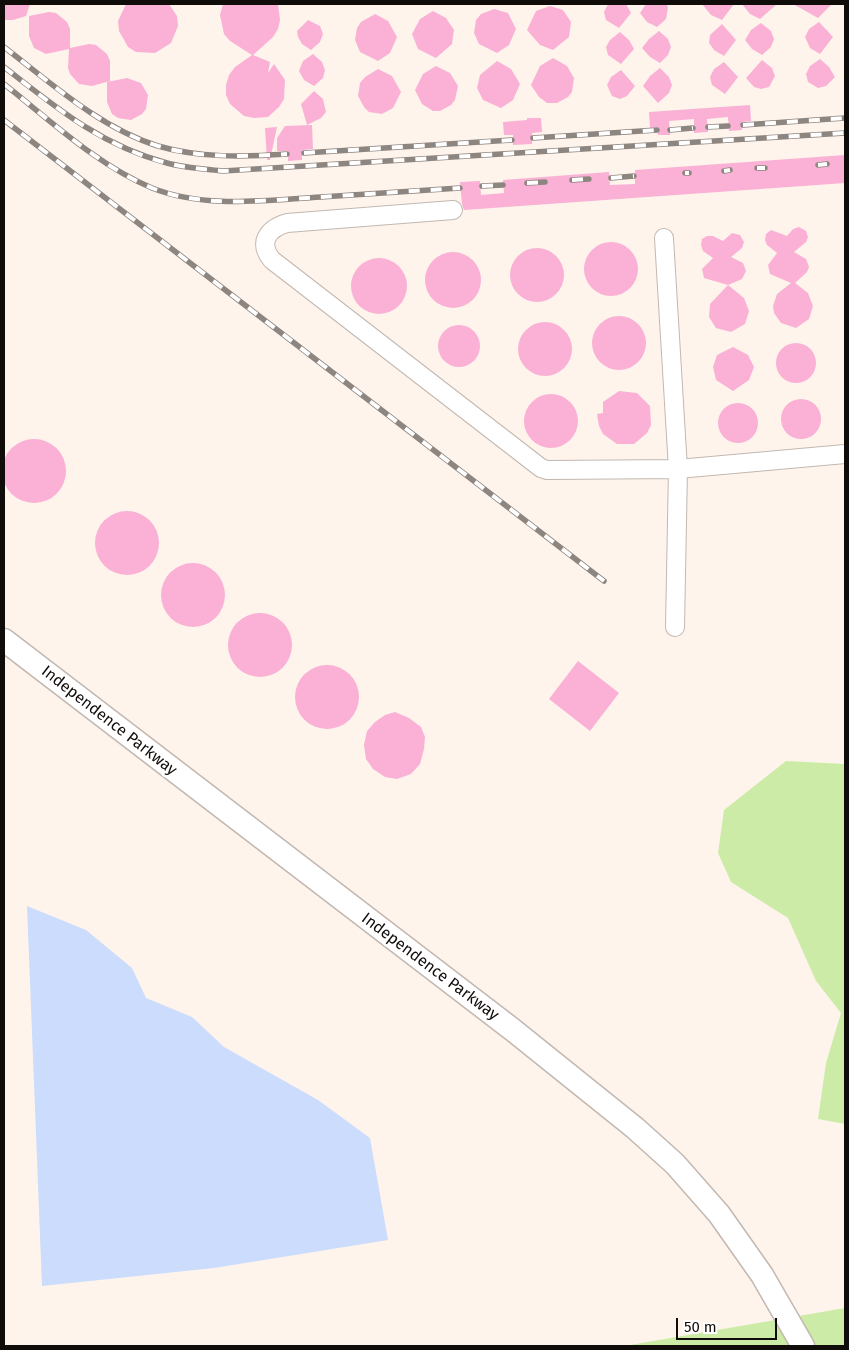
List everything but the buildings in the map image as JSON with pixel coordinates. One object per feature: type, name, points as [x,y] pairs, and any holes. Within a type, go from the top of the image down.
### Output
[{"type":"main road","name":"Independence Parkway","points":[[4,640],[513,1030],[635,1128],[675,1164],[719,1214],[762,1275],[786,1313],[803,1346]]},
{"type":"lane","points":[[453,210],[286,223],[270,230],[265,237],[264,245],[266,252],[272,260],[541,468],[547,470],[678,469],[845,454]]},
{"type":"lane","points":[[664,238],[678,469],[675,627]]},
{"type":"green space","points":[[786,761],[845,764],[845,1124],[818,1119],[826,1063],[841,1013],[816,981],[788,918],[731,882],[718,853],[724,810]]},
{"type":"green space","points":[[845,1308],[845,1346],[624,1346]]},
{"type":"water","points":[[27,906],[86,930],[132,968],[146,998],[192,1017],[224,1047],[318,1100],[370,1138],[388,1240],[214,1268],[42,1286]]},
{"type":"railway","points":[[4,47],[96,116],[116,128],[158,146],[205,155],[254,156],[287,154]]},
{"type":"railway","points":[[4,67],[80,124],[121,146],[143,156],[174,165],[223,171],[845,133]]},
{"type":"railway","points":[[4,84],[75,141],[112,167],[152,188],[172,195],[193,199],[236,202],[460,188]]},
{"type":"railway","points":[[743,125],[845,118]]},
{"type":"railway","points":[[4,120],[604,581]]},
{"type":"railway","points":[[708,127],[728,126]]},
{"type":"railway","points":[[670,130],[693,128]]},
{"type":"railway","points":[[533,138],[657,130]]},
{"type":"railway","points":[[304,153],[512,140]]},
{"type":"railway","points":[[818,165],[827,164]]},
{"type":"railway","points":[[757,168],[765,168]]},
{"type":"railway","points":[[724,171],[730,170]]},
{"type":"railway","points":[[611,178],[634,176]]},
{"type":"railway","points":[[572,180],[589,179]]},
{"type":"railway","points":[[527,183],[545,182]]},
{"type":"railway","points":[[482,186],[503,185]]}]
